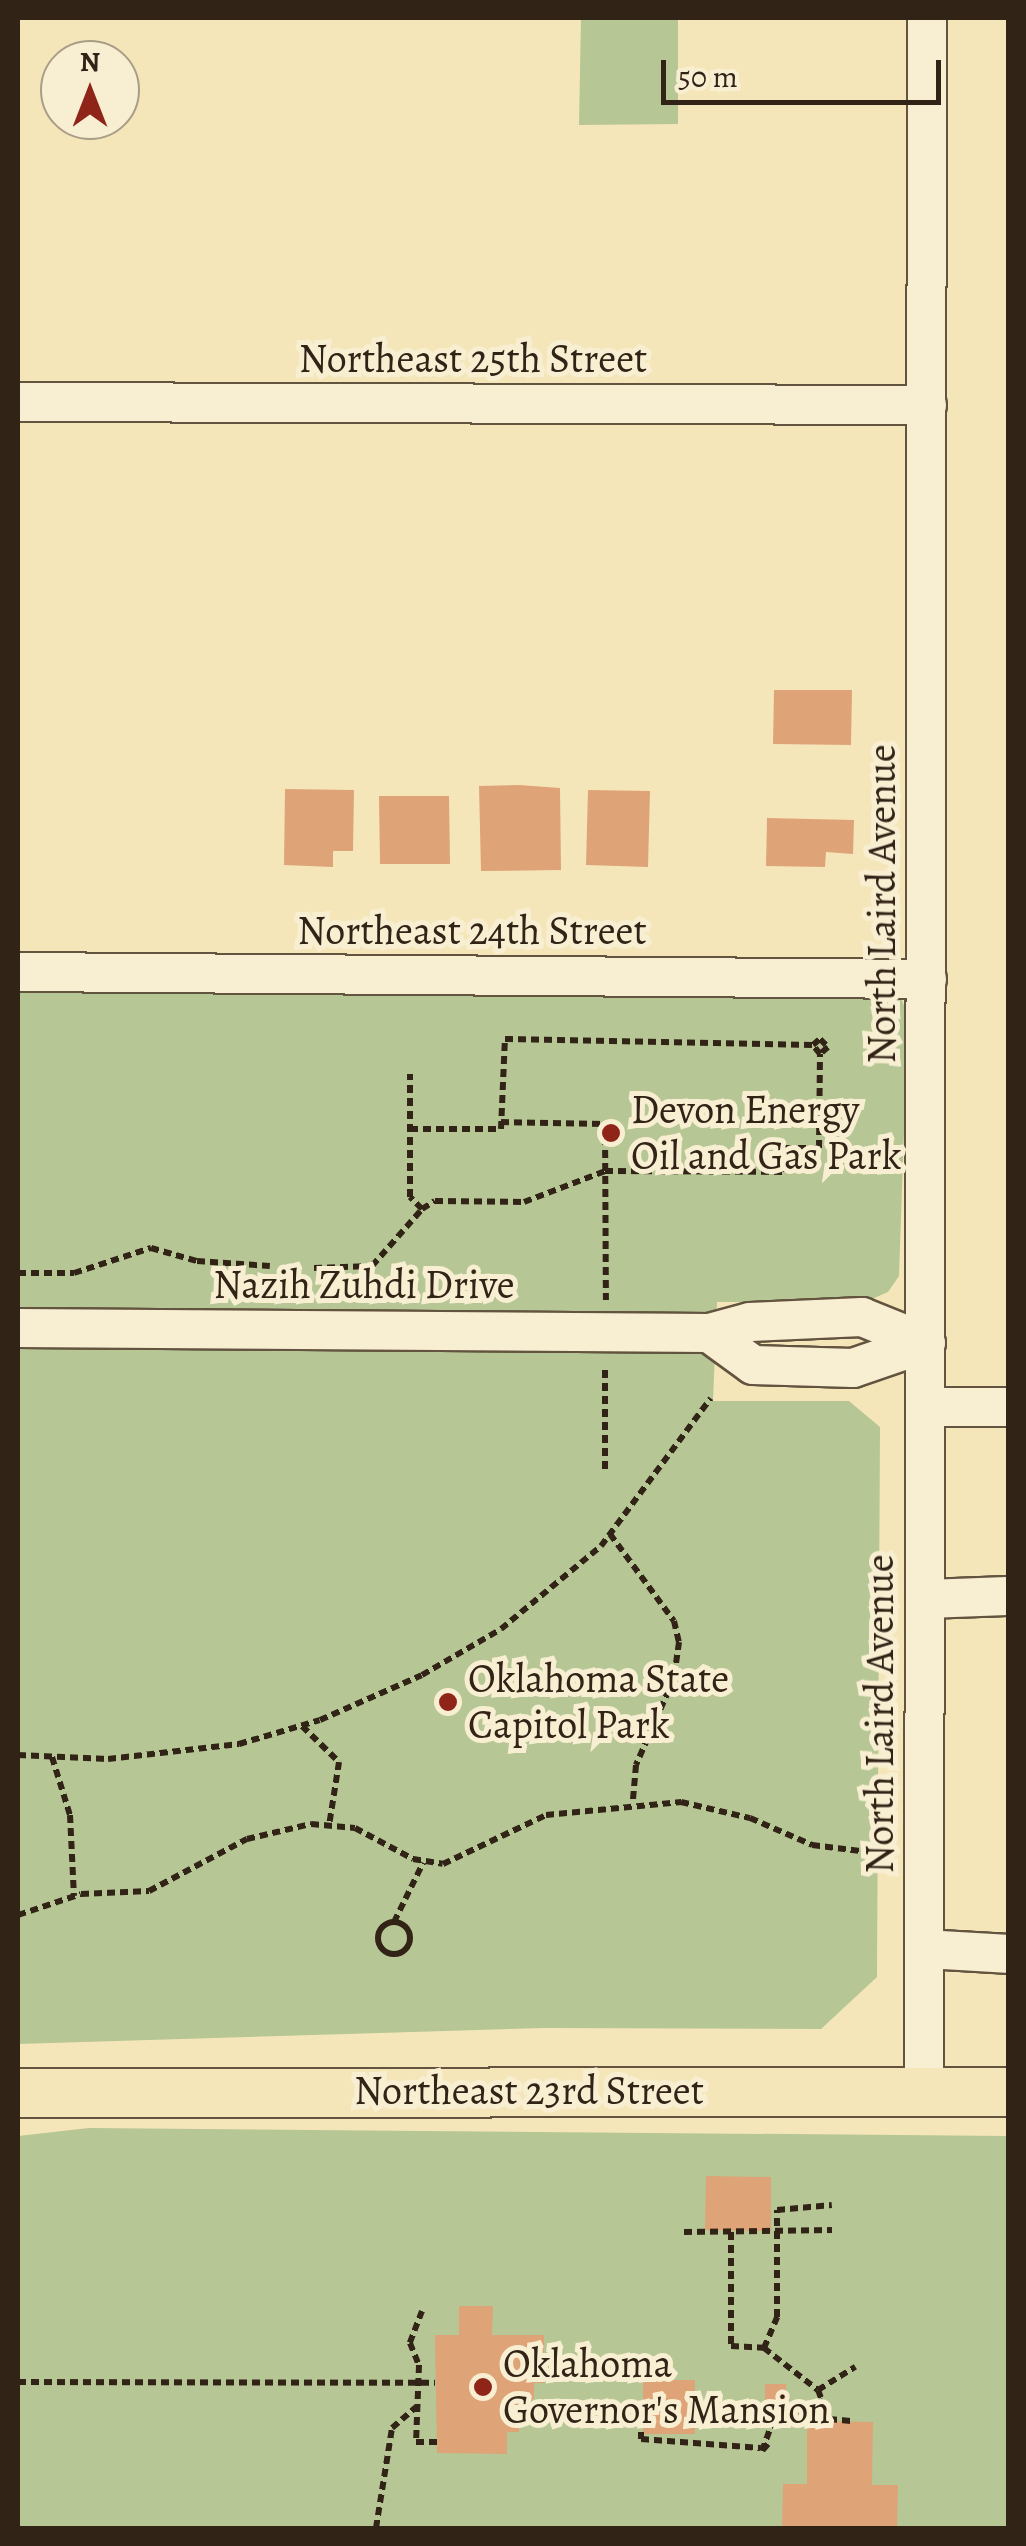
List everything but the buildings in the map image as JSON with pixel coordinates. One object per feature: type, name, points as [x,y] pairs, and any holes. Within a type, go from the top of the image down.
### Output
[{"type":"main road","name":"Northeast 23rd Street","points":[[28,2097],[594,2088],[1008,2092]]},
{"type":"street","name":"North Laird Avenue","points":[[924,2091],[927,18]]},
{"type":"street","name":"Northeast 25th Street","points":[[18,402],[928,405]]},
{"type":"street","name":"Northeast 24th Street","points":[[18,972],[927,978]]},
{"type":"street","name":"Nazih Zuhdi Drive","points":[[18,1328],[709,1334],[750,1322],[862,1317],[926,1344]]},
{"type":"street","points":[[709,1334],[752,1364],[853,1368],[926,1344]]},
{"type":"street","points":[[926,1408],[1008,1408]]},
{"type":"street","points":[[926,1599],[1008,1596]]},
{"type":"street","points":[[925,1949],[1008,1954]]},
{"type":"path","points":[[314,1268],[372,1266],[422,1208],[436,1201],[524,1202],[605,1171],[784,1172],[785,1148],[819,1148],[820,1054],[827,1042],[812,1045],[505,1040],[501,1129],[410,1129]]},
{"type":"path","points":[[812,1045],[820,1054]]},
{"type":"path","points":[[410,1074],[410,1197],[422,1208]]},
{"type":"path","points":[[502,1122],[605,1124],[606,1300]]},
{"type":"path","points":[[18,1274],[74,1272],[151,1248],[197,1261],[270,1266]]},
{"type":"path","points":[[605,1358],[605,1473]]},
{"type":"path","points":[[18,1755],[198,1751],[302,1726],[384,1694],[502,1629],[610,1534],[711,1398]]},
{"type":"path","points":[[610,1534],[674,1621],[680,1642],[674,1678],[636,1766],[632,1803]]},
{"type":"path","points":[[302,1726],[339,1762],[329,1826]]},
{"type":"path","points":[[52,1757],[70,1814],[74,1896]]},
{"type":"path","points":[[18,1915],[74,1896],[149,1891],[247,1840],[329,1826],[374,1835],[423,1863],[462,1860],[546,1815],[632,1803],[712,1806],[812,1845],[884,1854]]},
{"type":"path","points":[[394,1922],[410,1938],[394,1954],[378,1941],[384,1926],[394,1922],[423,1863]]},
{"type":"path","points":[[764,2348],[777,2317],[777,2210],[832,2206]]},
{"type":"path","points":[[684,2232],[832,2230]]},
{"type":"path","points":[[731,2232],[731,2346],[764,2348],[818,2390],[829,2419],[851,2421]]},
{"type":"path","points":[[422,2311],[410,2332],[418,2383],[416,2442],[437,2442]]},
{"type":"path","points":[[818,2390],[855,2367]]},
{"type":"path","points":[[544,2376],[586,2376]]},
{"type":"path","points":[[18,2382],[435,2383]]},
{"type":"path","points":[[641,2419],[641,2438],[764,2446],[772,2426],[823,2401]]},
{"type":"path","points":[[376,2528],[392,2428],[416,2408]]},
{"type":"green space","points":[[581,18],[678,18],[678,124],[579,125]]},
{"type":"green space","name":"Oklahoma State Capitol Park","points":[[18,984],[891,990],[902,1000],[908,1017],[899,1276],[888,1292],[865,1302],[717,1302],[713,1401],[849,1401],[880,1427],[877,1977],[821,2029],[545,2028],[18,2044]]},
{"type":"green space","points":[[89,2128],[1008,2136],[1008,2528],[18,2528],[18,2136]]},
{"type":"place","name":"Devon Energy Oil and Gas Park","points":[[611,1133]]},
{"type":"place","name":"Oklahoma State Capitol Park","points":[[448,1702]]},
{"type":"place","name":"Oklahoma Governor's Mansion","points":[[483,2387]]}]
